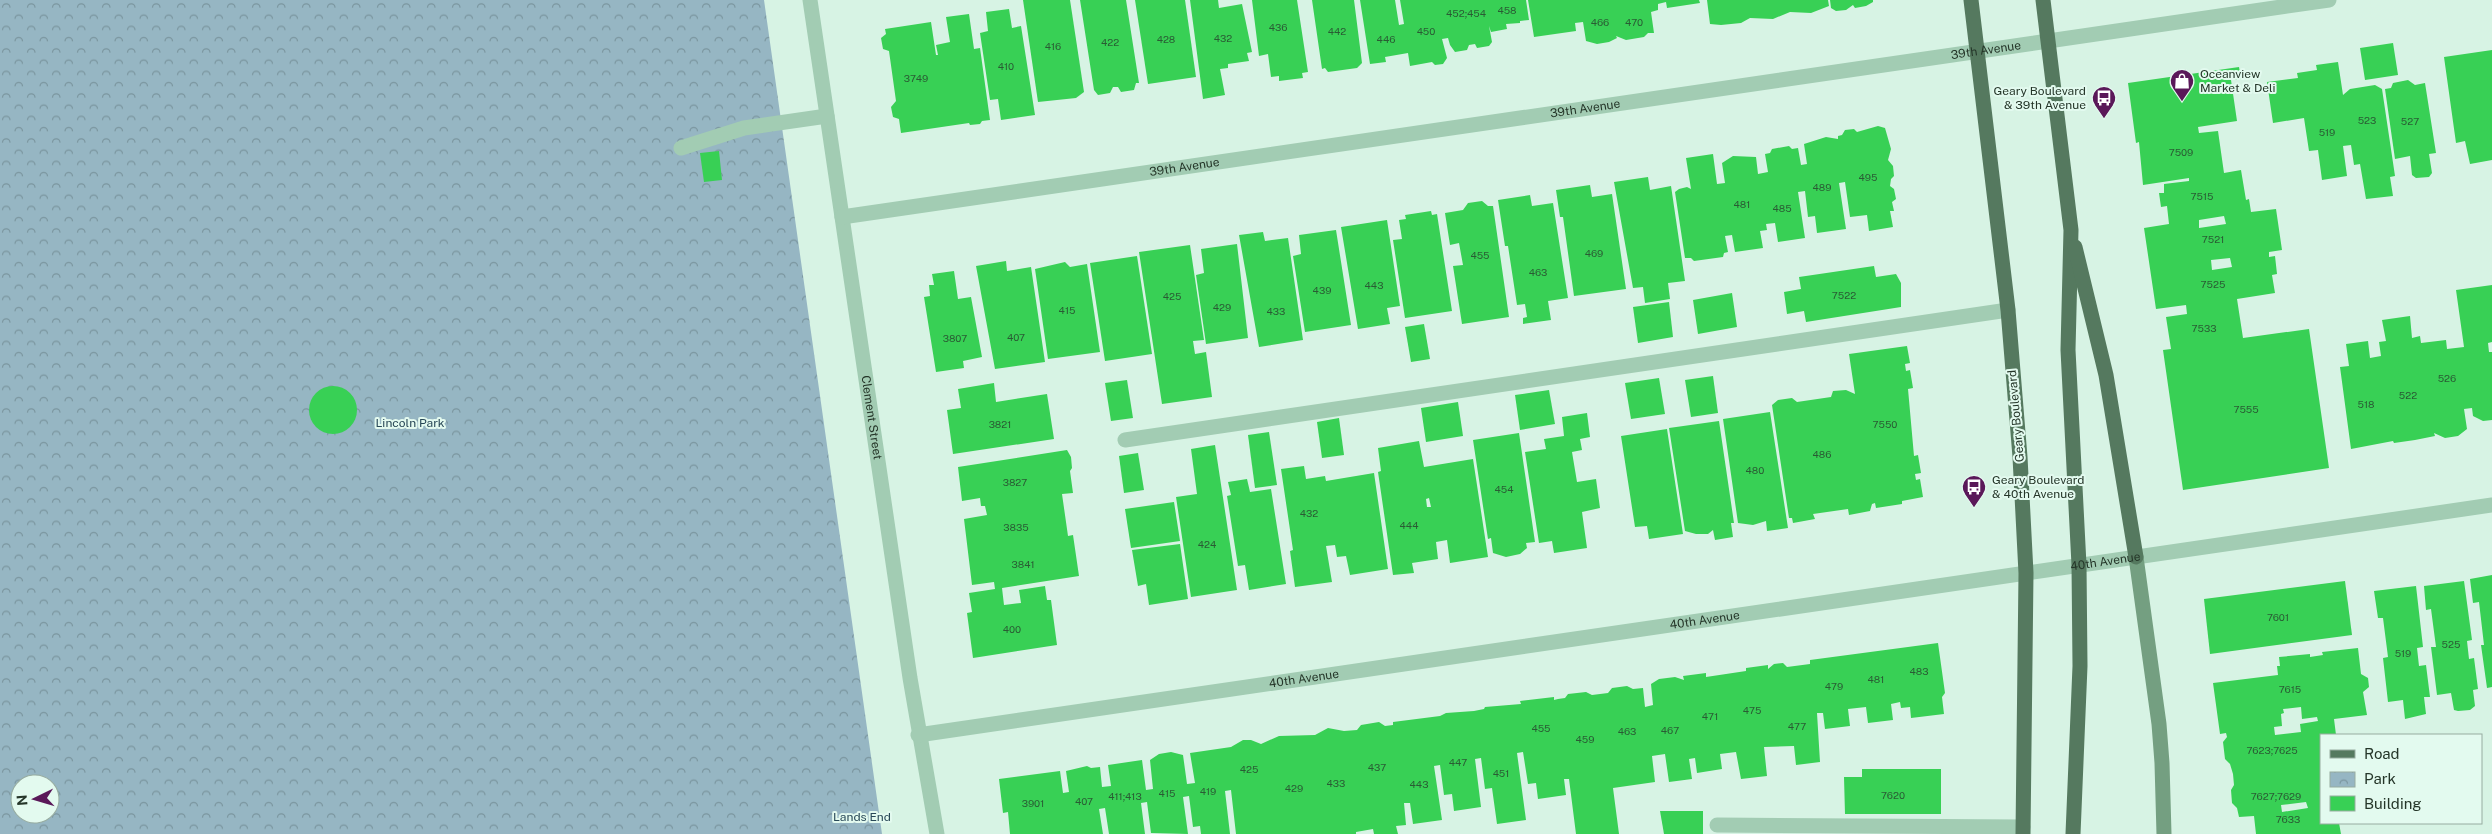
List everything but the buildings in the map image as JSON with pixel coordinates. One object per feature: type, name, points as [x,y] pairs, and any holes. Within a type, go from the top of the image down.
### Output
[{"type":"main road","name":"Geary Boulevard","points":[[1971,0],[2008,310],[2020,456],[2026,573],[2023,831]]},
{"type":"main road","points":[[2043,0],[2071,230],[2106,375],[2136,557]]},
{"type":"main road","points":[[2071,230],[2068,350],[2079,565],[2080,666],[2073,834]]},
{"type":"street","name":"Clement Street","points":[[810,0],[918,735],[937,834]]},
{"type":"street","name":"39th Avenue","points":[[842,217],[2329,0]]},
{"type":"street","points":[[681,148],[744,128],[827,116]]},
{"type":"street","points":[[1125,440],[2008,310]]},
{"type":"street","name":"40th Avenue","points":[[918,735],[2492,505]]},
{"type":"street","points":[[2136,557],[2159,724],[2164,834]]},
{"type":"street","points":[[1717,825],[2023,831]]},
{"type":"green space","name":"Lincoln Park","points":[[0,0],[764,0],[882,834],[0,834]]},
{"type":"place","name":"Oceanview Market & Deli","points":[[2182,102]]},
{"type":"place","name":"Geary Boulevard & 39th Avenue","points":[[2104,119]]},
{"type":"place","name":"Geary Boulevard & 40th Avenue","points":[[1974,508]]},
{"type":"park label","name":"Lands End","points":[[862,817]]}]
